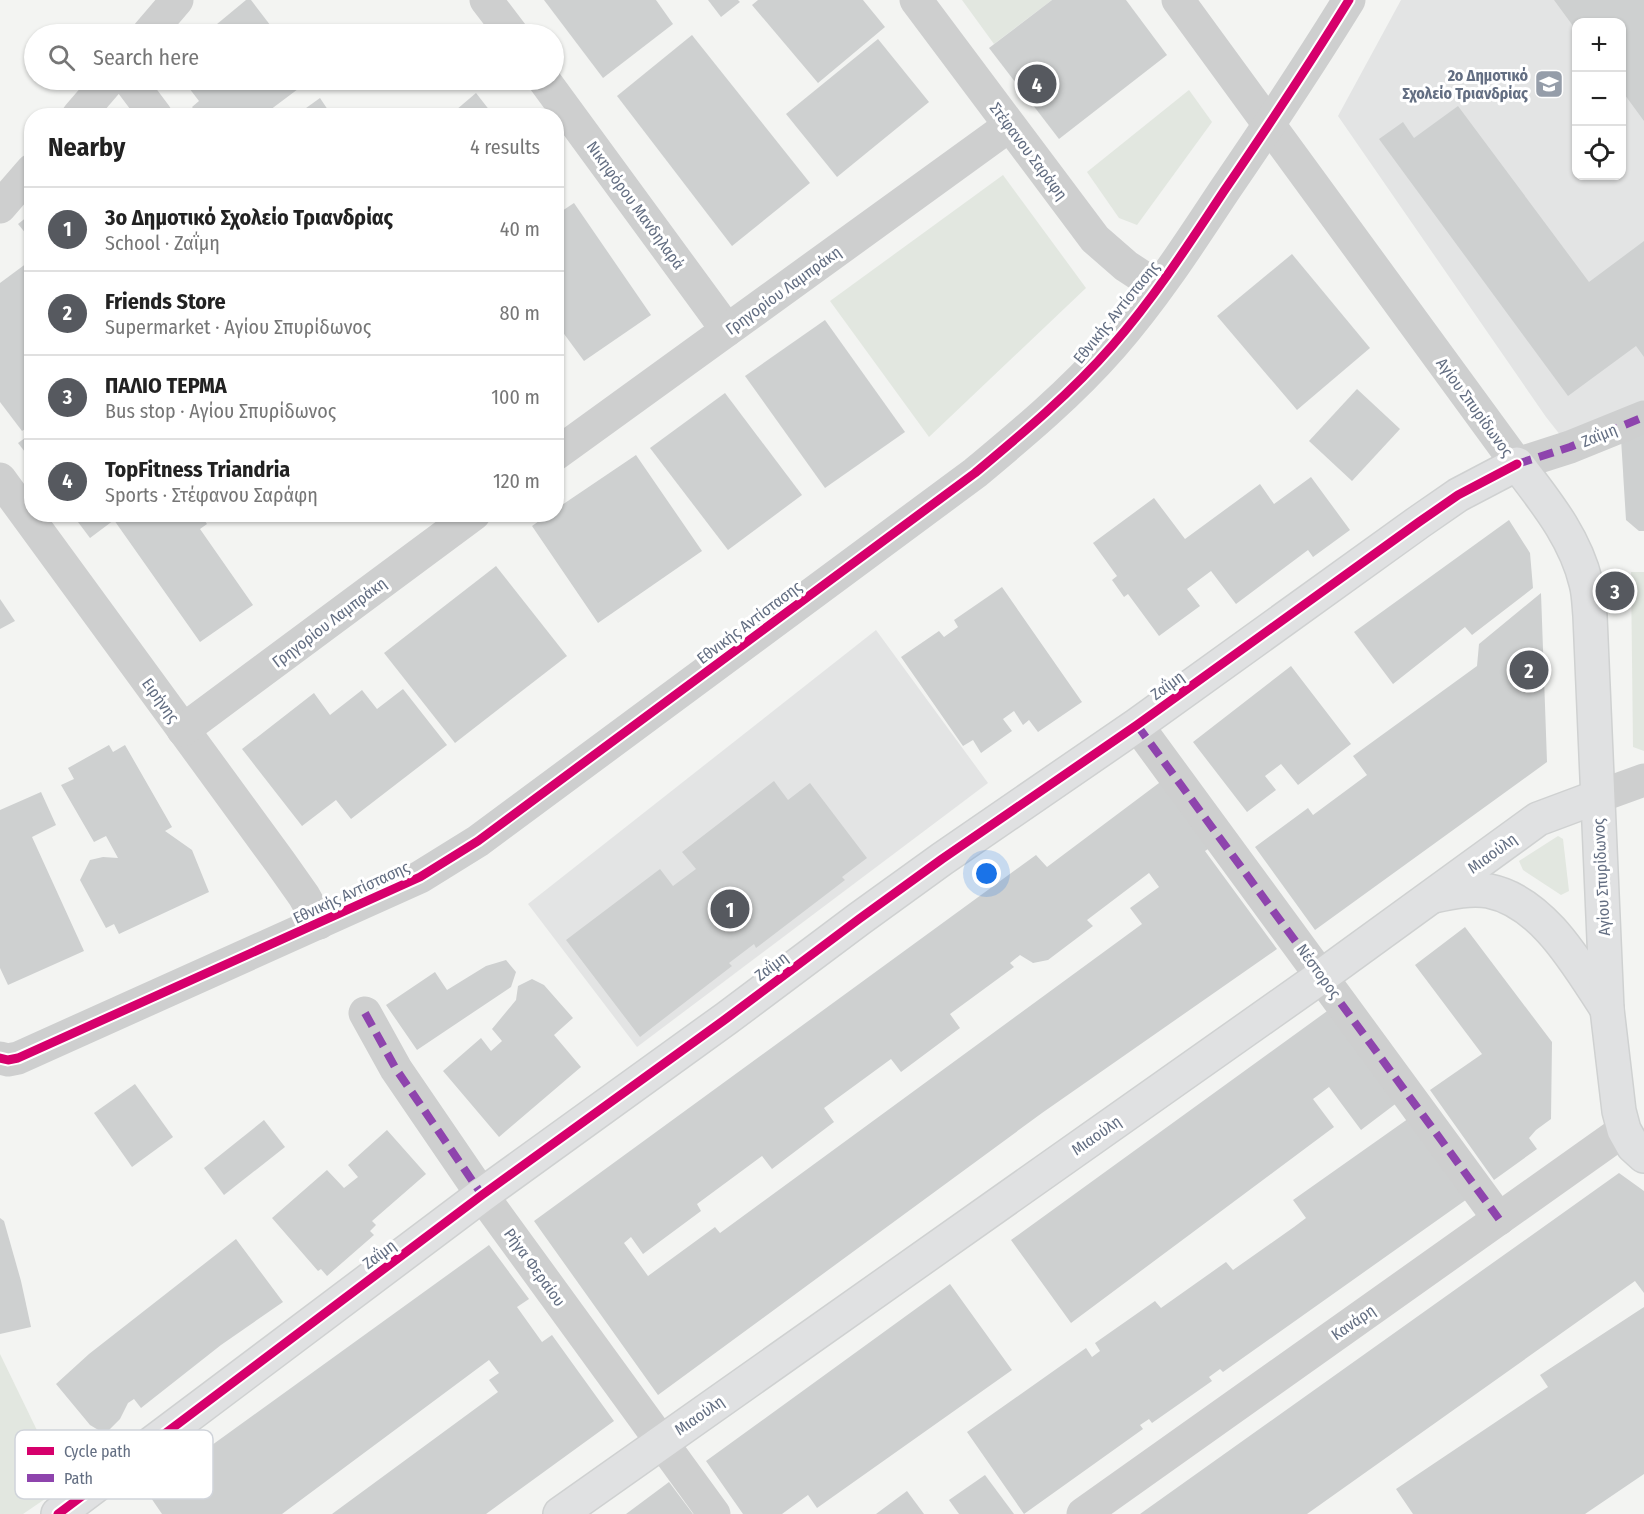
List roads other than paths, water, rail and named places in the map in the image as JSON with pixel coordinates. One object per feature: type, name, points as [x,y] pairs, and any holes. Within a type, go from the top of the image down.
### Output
[{"type":"street","points":[[157,24],[177,0]]},
{"type":"street","points":[[486,0],[504,24]]},
{"type":"street","name":"Στέφανου Σαράφη","points":[[916,0],[1095,239],[1125,266],[1158,287]]},
{"type":"street","name":"Αγίου Σπυρίδωνος","points":[[1178,0],[1556,516],[1569,537],[1580,563],[1587,585],[1590,616],[1607,1009],[1619,1111],[1624,1130],[1634,1146],[1644,1156]]},
{"type":"street","name":"Εθνικής Αντίστασης","points":[[0,1058],[8,1060],[18,1058],[420,877],[478,841],[975,472],[1042,416],[1111,347],[1158,287],[1269,125],[1348,0]]},
{"type":"street","points":[[85,108],[100,90]]},
{"type":"street","points":[[136,90],[150,108]]},
{"type":"street","name":"Νικηφόρου Μανδηλαρά","points":[[551,90],[727,330]]},
{"type":"street","name":"Γρηγορίου Λαμπράκη","points":[[564,448],[1010,126]]},
{"type":"street","points":[[0,207],[24,179]]},
{"type":"street","name":"Ζαΐμη","points":[[185,1430],[482,1195],[942,859],[1137,725],[1419,522],[1458,495],[1517,464],[1570,447],[1644,417]]},
{"type":"street","name":"Ειρήνης","points":[[0,479],[24,512]]},
{"type":"street","name":"Ειρήνης","points":[[31,522],[280,862],[304,896],[319,923]]},
{"type":"street","name":"Γρηγορίου Λαμπράκη","points":[[183,730],[459,522]]},
{"type":"street","name":"Νέστορος","points":[[1137,725],[1499,1219]]},
{"type":"street","name":"Μιαούλη","points":[[560,1514],[1322,976],[1538,819],[1644,780]]},
{"type":"street","points":[[1432,896],[1465,890],[1489,891],[1526,908],[1561,940],[1607,1009]]},
{"type":"street","name":"Ρήγα Φεραίου","points":[[365,1013],[396,1069],[482,1195],[714,1514]]},
{"type":"street","name":"Κανάρη","points":[[1083,1514],[1624,1130]]},
{"type":"street","name":"Ζαΐμη","points":[[58,1514],[93,1503]]},
{"type":"place","name":"TopFitness Triandria","points":[[1037,84]]},
{"type":"place","name":"2ο Δημοτικό Σχολείο Τριανδρίας","points":[[1549,84]]},
{"type":"place","name":"ΠΑΛΙΟ ΤΕΡΜΑ","points":[[1615,591]]},
{"type":"place","name":"Friends Store","points":[[1529,670]]},
{"type":"place","name":"3ο Δημοτικό Σχολείο Τριανδρίας","points":[[730,909]]}]
